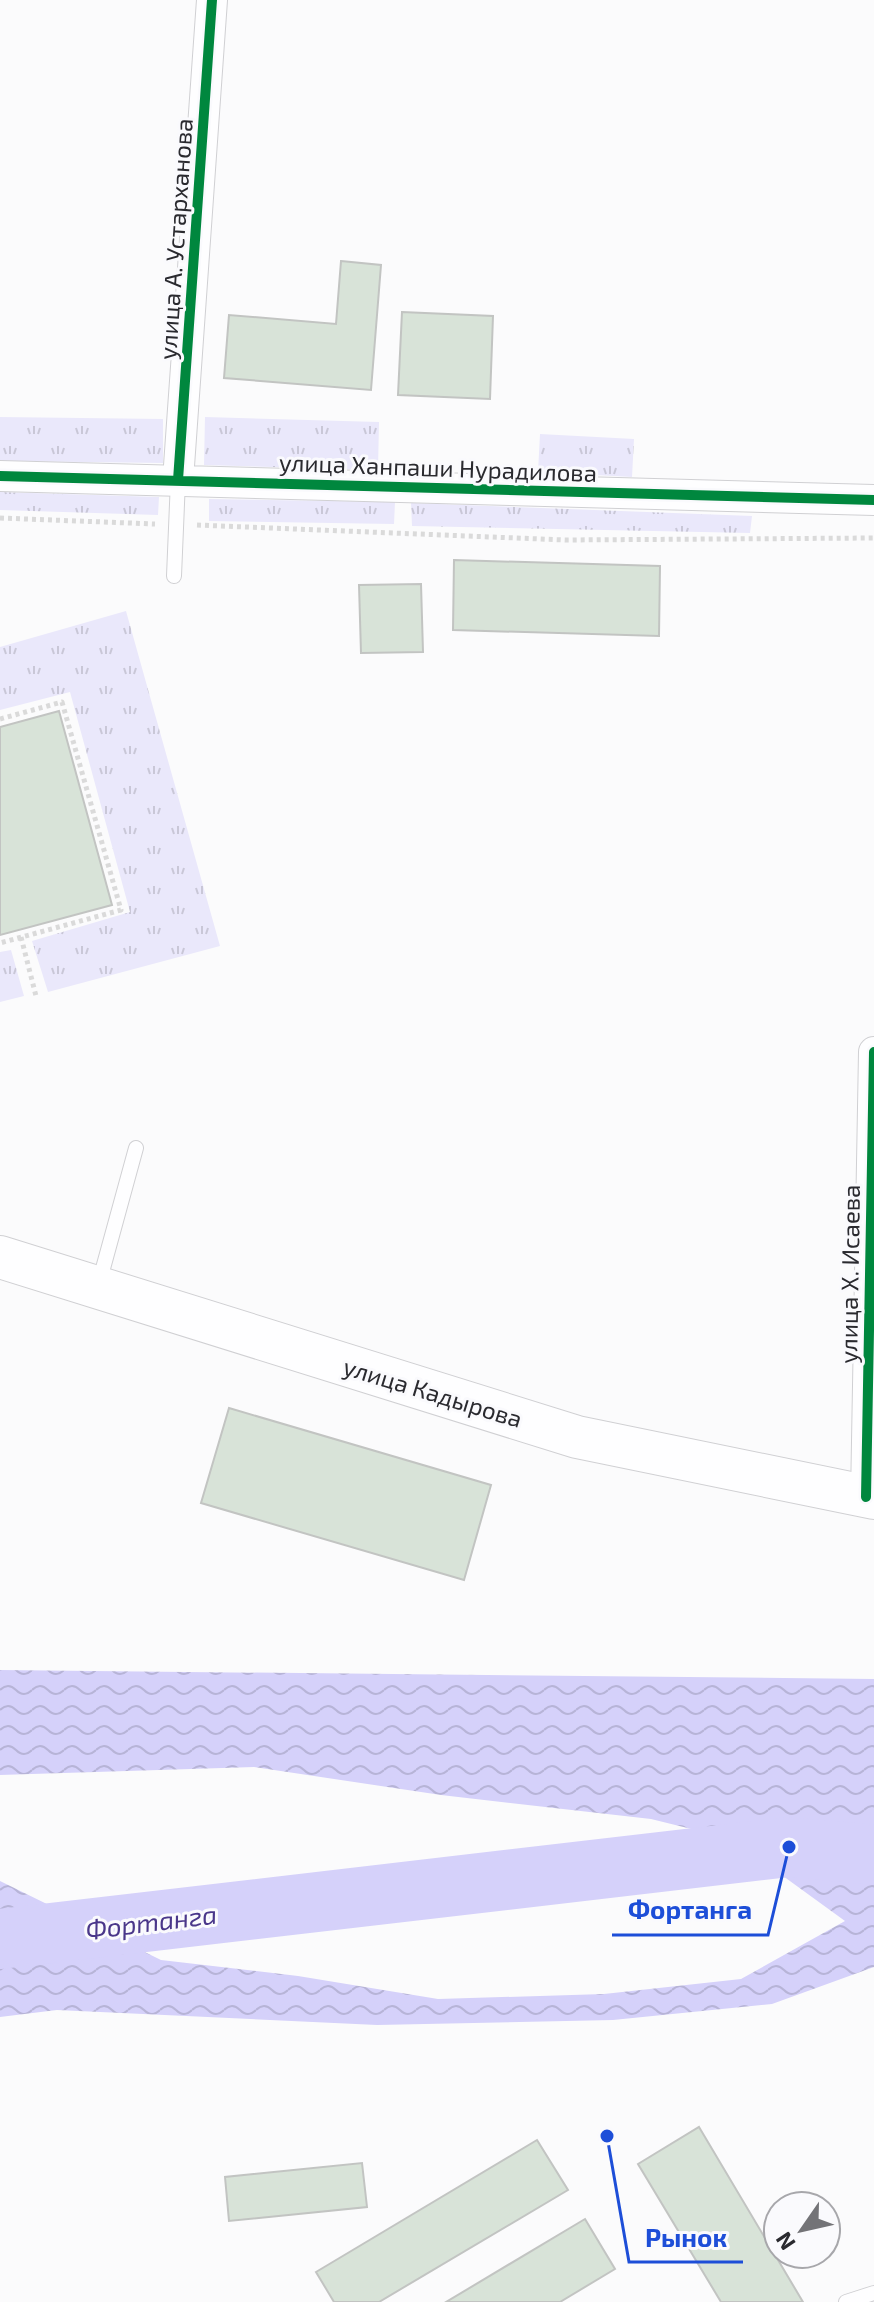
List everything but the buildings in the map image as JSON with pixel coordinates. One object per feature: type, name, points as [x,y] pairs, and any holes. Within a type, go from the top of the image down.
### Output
[{"type":"main road","name":"улица Кадырова","points":[[0,1257],[577,1437],[870,1498]]},
{"type":"street","name":"улица А. Устарханова","points":[[178,480],[212,0]]},
{"type":"street","name":"улица Ханпаши Нурадилова","points":[[0,476],[874,500]]},
{"type":"street","name":"улица Х. Исаева","points":[[870,1498],[874,1052]]},
{"type":"lane","points":[[174,576],[178,480]]},
{"type":"lane","points":[[98,1288],[136,1148]]},
{"type":"lane","points":[[846,2302],[874,2293]]},
{"type":"path","points":[[0,518],[565,540],[874,538]]},
{"type":"path","points":[[0,719],[62,702],[121,910],[0,943]]},
{"type":"path","points":[[21,937],[36,996]]},
{"type":"green space","points":[[0,417],[163,419],[163,463],[0,461]]},
{"type":"green space","points":[[205,417],[379,422],[378,470],[204,465]]},
{"type":"green space","points":[[540,434],[634,439],[632,477],[538,472]]},
{"type":"green space","points":[[0,492],[159,497],[158,515],[0,510]]},
{"type":"green space","points":[[209,499],[395,502],[394,524],[209,521]]},
{"type":"green space","points":[[411,503],[752,516],[750,533],[412,526]]},
{"type":"green space","points":[[126,611],[220,946],[48,992],[32,941],[130,912],[70,692],[0,710],[0,647]]},
{"type":"green space","points":[[11,950],[24,996],[0,1002],[0,952]]},
{"type":"water","points":[[0,1670],[874,1679],[874,1967],[772,2004],[613,2020],[377,2025],[57,2010],[0,2017],[0,1881],[161,1960],[298,1976],[438,1999],[604,1994],[741,1979],[845,1921],[732,1839],[651,1819],[441,1795],[254,1767],[0,1775]]},
{"type":"waterway","name":"Фортанга","points":[[0,1939],[789,1847],[874,1855]]},
{"type":"cycle path","points":[[178,480],[212,0]]},
{"type":"cycle path","points":[[0,476],[874,500]]},
{"type":"cycle path","points":[[866,1497],[874,1052]]},
{"type":"place","name":"Фортанга","points":[[789,1847]]},
{"type":"place","name":"Рынок","points":[[607,2136]]}]
